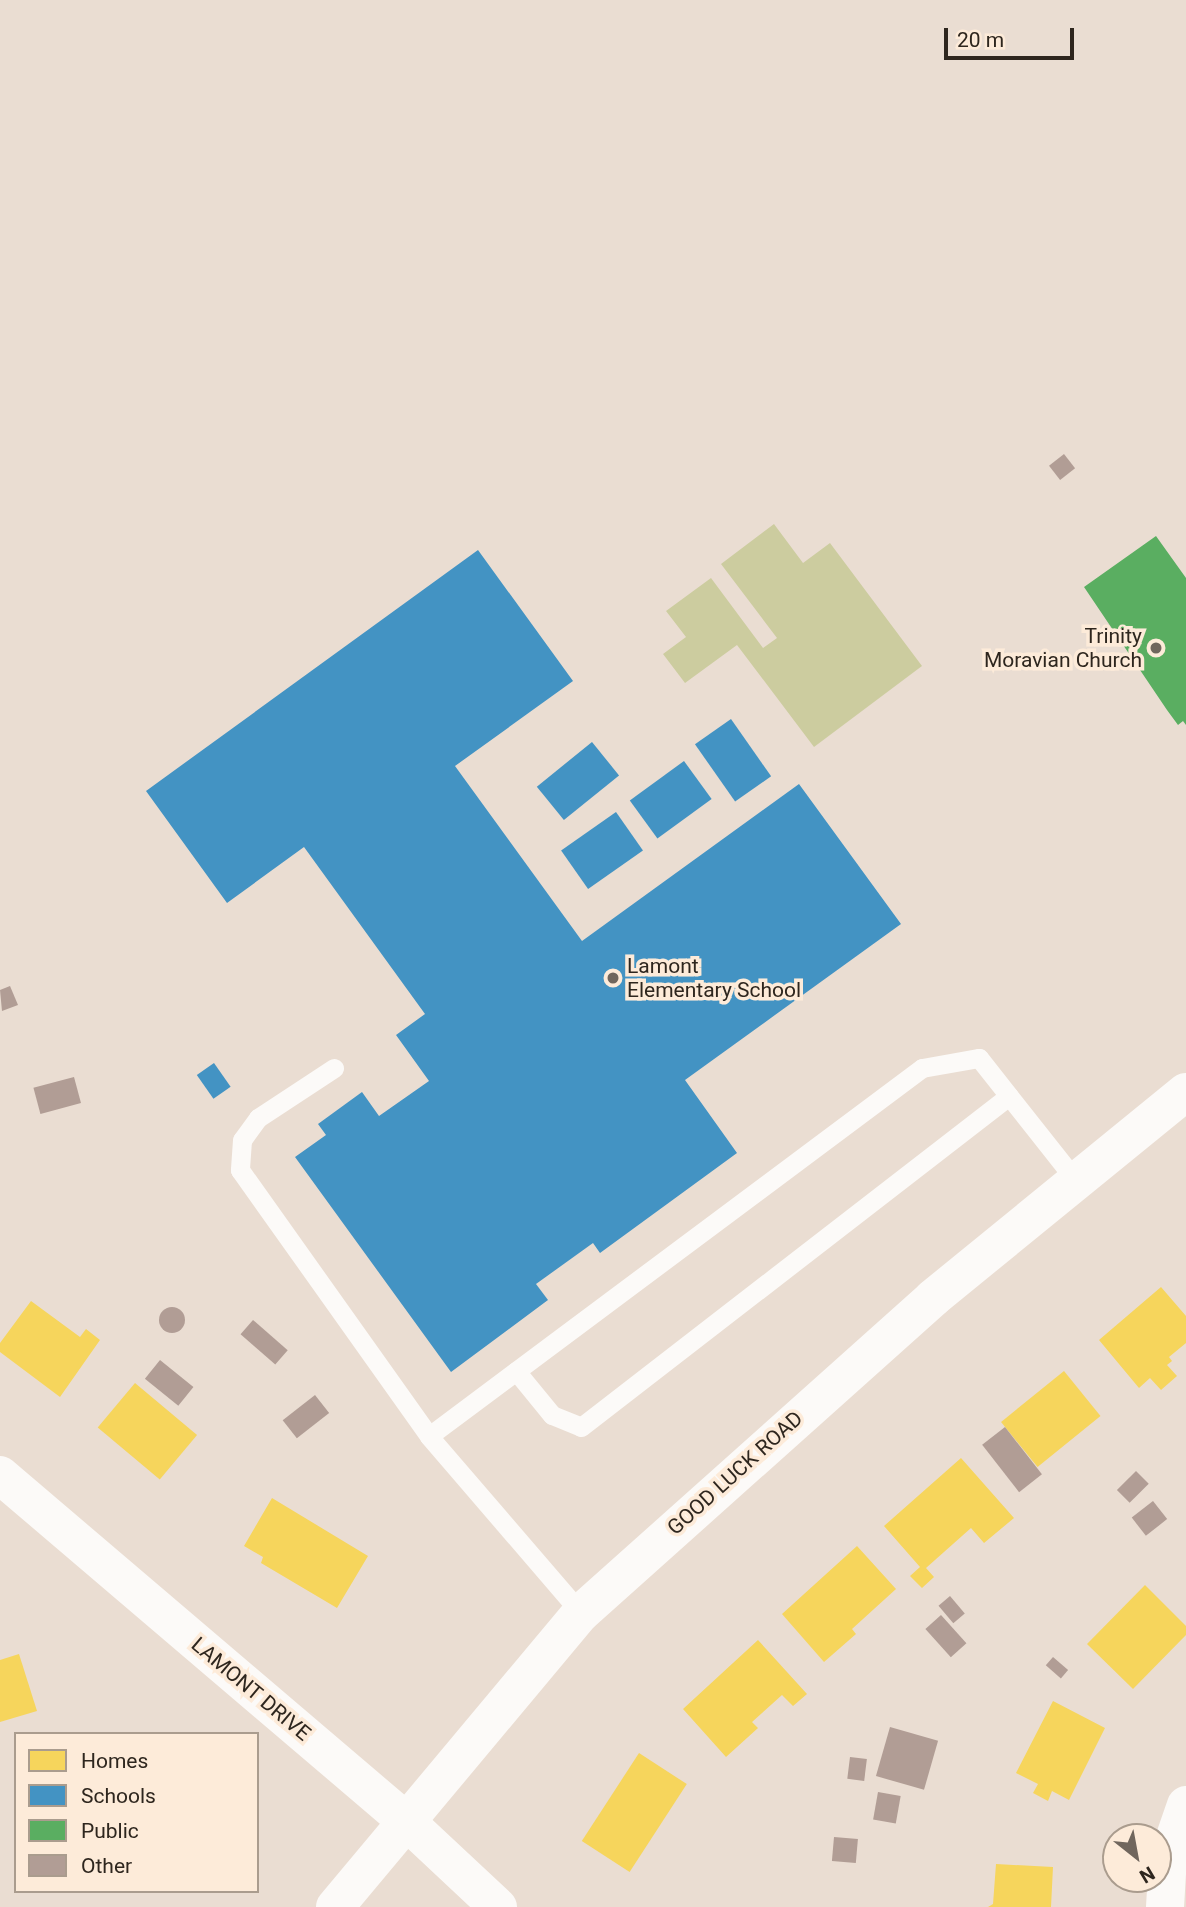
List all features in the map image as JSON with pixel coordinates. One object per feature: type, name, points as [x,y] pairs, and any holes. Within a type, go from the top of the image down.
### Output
[{"type":"main road","name":"GOOD LUCK ROAD","points":[[335,1907],[581,1613],[818,1398],[1186,1092]]},
{"type":"main road","name":"LAMONT DRIVE","points":[[0,1475],[406,1821],[498,1907]]},
{"type":"main road","points":[[1165,1907],[1168,1857],[1186,1805]]},
{"type":"lane","points":[[429,1436],[922,1068],[979,1058],[1076,1181]]},
{"type":"lane","points":[[334,1068],[258,1118],[242,1140],[240,1170],[429,1436],[581,1613]]},
{"type":"lane","points":[[516,1371],[552,1415],[581,1427],[1009,1096]]},
{"type":"green space","points":[[774,524],[803,563],[830,543],[922,666],[814,747],[737,645],[685,683],[663,654],[686,637],[666,611],[711,578],[763,648],[777,638],[721,564]]},
{"type":"building: Homes","points":[[1161,1287],[1186,1316],[1186,1343],[1169,1357],[1172,1361],[1167,1365],[1177,1376],[1161,1390],[1150,1378],[1139,1388],[1099,1340]]},
{"type":"building: Homes","points":[[31,1301],[80,1337],[86,1329],[100,1340],[60,1397],[0,1352],[0,1343]]},
{"type":"building: Homes","points":[[1064,1371],[1101,1416],[1038,1467],[1001,1422]]},
{"type":"building: Homes","points":[[135,1383],[197,1435],[160,1479],[98,1427]]},
{"type":"building: Homes","points":[[961,1458],[1014,1518],[984,1543],[971,1528],[926,1568],[934,1577],[922,1588],[910,1576],[920,1567],[884,1526]]},
{"type":"building: Homes","points":[[272,1498],[368,1556],[337,1608],[261,1563],[263,1557],[244,1546]]},
{"type":"building: Homes","points":[[857,1546],[896,1589],[852,1629],[856,1634],[824,1662],[782,1614]]},
{"type":"building: Homes","points":[[1145,1585],[1186,1626],[1186,1635],[1133,1689],[1087,1644]]},
{"type":"building: Homes","points":[[758,1640],[807,1694],[793,1706],[782,1695],[752,1722],[758,1728],[726,1757],[683,1709]]},
{"type":"building: Homes","points":[[19,1654],[37,1711],[0,1722],[0,1660]]},
{"type":"building: Homes","points":[[1053,1701],[1105,1728],[1069,1800],[1052,1791],[1048,1801],[1033,1793],[1038,1784],[1016,1773]]},
{"type":"building: Homes","points":[[639,1753],[687,1784],[630,1872],[582,1841]]},
{"type":"building: Homes","points":[[996,1864],[1053,1867],[1051,1907],[988,1907],[993,1904]]},
{"type":"building: Schools","name":"Lamont Elementary School","points":[[478,550],[573,681],[455,766],[582,941],[799,784],[901,924],[685,1080],[737,1153],[600,1253],[593,1243],[536,1284],[548,1300],[451,1372],[295,1157],[326,1135],[318,1124],[362,1092],[379,1116],[429,1081],[396,1035],[425,1014],[304,847],[227,903],[146,791]]},
{"type":"building: Schools","points":[[731,719],[771,776],[735,802],[695,744]]},
{"type":"building: Schools","points":[[592,742],[619,775],[564,820],[537,787]]},
{"type":"building: Schools","points":[[684,761],[712,799],[657,838],[630,800]]},
{"type":"building: Schools","points":[[616,812],[643,851],[588,889],[561,850]]},
{"type":"building: Schools","points":[[214,1063],[231,1087],[213,1099],[197,1075]]},
{"type":"building: Public","name":"Trinity Moravian Church","points":[[1156,536],[1186,578],[1186,725],[1183,721],[1178,725],[1084,587]]},
{"type":"building: Other","points":[[1064,454],[1075,468],[1060,480],[1049,466]]},
{"type":"building: Other","points":[[10,986],[18,1005],[2,1011],[0,990]]},
{"type":"building: Other","points":[[74,1077],[81,1103],[40,1114],[33,1088]]},
{"type":"building: Other","points":[[172,1307],[182,1310],[185,1320],[182,1330],[172,1333],[162,1330],[159,1320],[162,1310]]},
{"type":"building: Other","points":[[253,1320],[288,1350],[275,1365],[241,1334]]},
{"type":"building: Other","points":[[160,1360],[193,1387],[178,1406],[145,1379]]},
{"type":"building: Other","points":[[315,1395],[329,1413],[297,1438],[283,1420]]},
{"type":"building: Other","points":[[1005,1427],[1042,1474],[1019,1492],[982,1445]]},
{"type":"building: Other","points":[[1136,1471],[1149,1484],[1130,1503],[1117,1490]]},
{"type":"building: Other","points":[[1153,1501],[1167,1519],[1146,1536],[1132,1518]]},
{"type":"building: Other","points":[[950,1596],[965,1614],[953,1623],[939,1606]]},
{"type":"building: Other","points":[[941,1615],[966,1643],[951,1657],[925,1629]]},
{"type":"building: Other","points":[[1053,1657],[1068,1670],[1061,1678],[1046,1665]]},
{"type":"building: Other","points":[[890,1727],[938,1741],[924,1790],[876,1776]]},
{"type":"building: Other","points":[[850,1757],[867,1759],[864,1781],[847,1779]]},
{"type":"building: Other","points":[[878,1792],[901,1796],[896,1824],[873,1820]]},
{"type":"building: Other","points":[[834,1837],[858,1839],[856,1863],[832,1861]]},
{"type":"place","name":"Trinity Moravian Church","points":[[1156,648]]},
{"type":"place","name":"Lamont Elementary School","points":[[613,978]]}]
